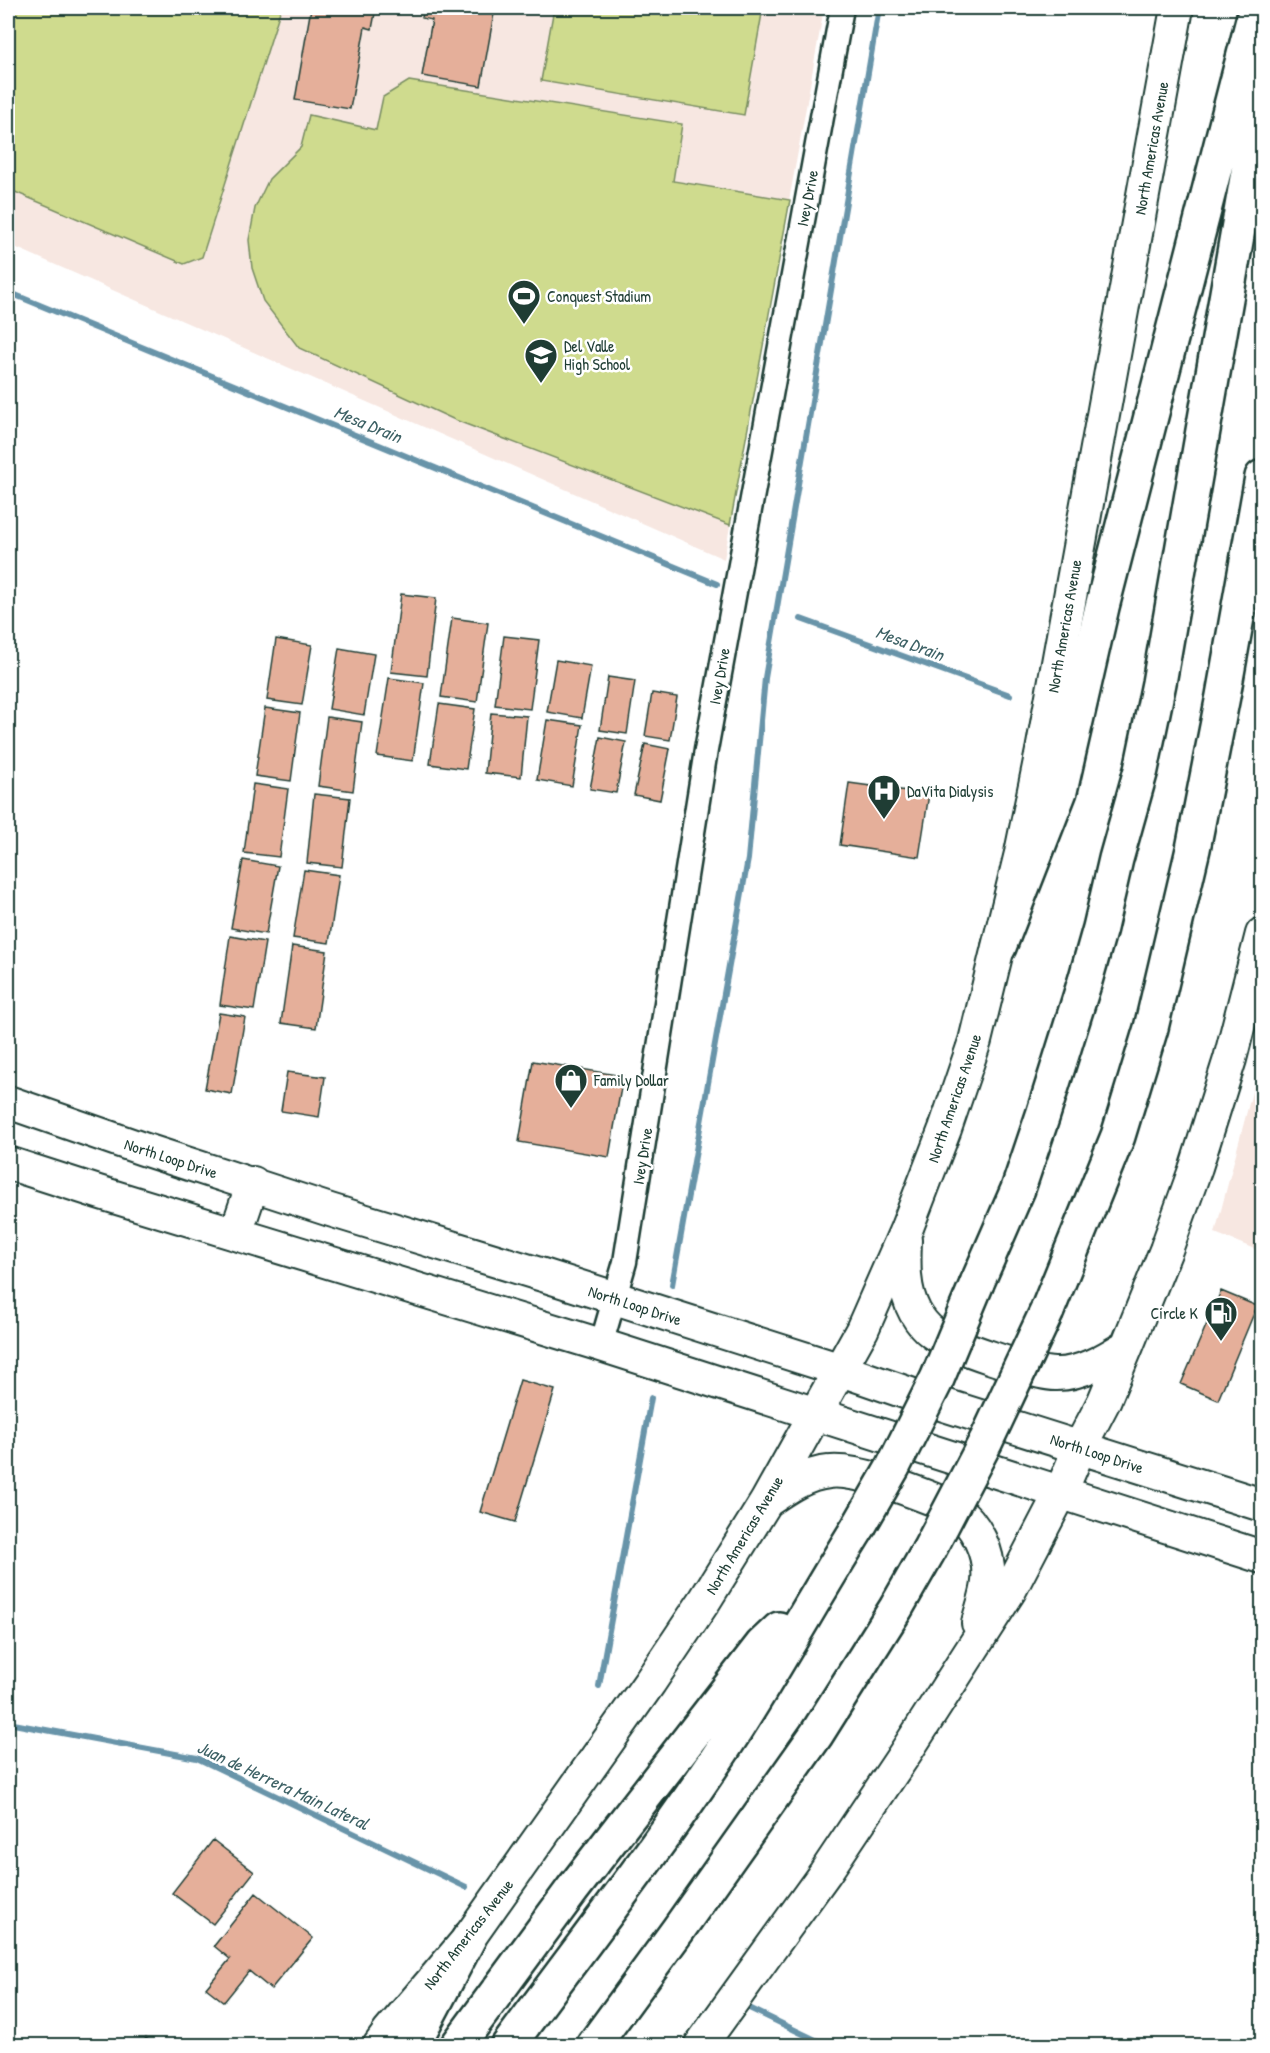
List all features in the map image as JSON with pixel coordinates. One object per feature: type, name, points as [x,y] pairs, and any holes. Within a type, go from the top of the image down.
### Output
[{"type":"highway","points":[[999,947],[1060,791],[1102,606],[1256,8]]},
{"type":"highway","points":[[508,2046],[685,1805],[737,1727],[818,1590],[859,1526],[893,1467],[936,1379],[1018,1189],[1100,928],[1140,770],[1161,672],[1263,92]]},
{"type":"highway","points":[[593,2046],[816,1735],[890,1617],[928,1552],[991,1431],[1047,1311],[1118,1136],[1151,1028],[1197,825],[1263,477]]},
{"type":"highway","points":[[457,2046],[572,1890],[762,1646],[818,1590]]},
{"type":"highway","points":[[412,2046],[469,1938]]},
{"type":"main road","name":"North Americas Avenue","points":[[379,2046],[469,1938],[650,1682],[705,1600],[766,1502],[841,1370],[862,1330],[906,1230],[945,1129],[975,1041],[1021,853],[1042,751],[1177,8]]},
{"type":"main road","points":[[700,2046],[825,1873],[902,1758],[1010,1590],[1060,1494],[1080,1447],[1104,1401],[1166,1250],[1196,1167],[1230,1059],[1263,934]]},
{"type":"main road","name":"North Loop Drive","points":[[8,1102],[143,1149],[1263,1505]]},
{"type":"main road","points":[[8,1163],[601,1345],[962,1460],[1060,1494],[1263,1557]]},
{"type":"main road","points":[[236,1233],[253,1183]]},
{"type":"main road","points":[[906,1230],[905,1276],[910,1301],[916,1314],[934,1334],[1035,1372],[1056,1374],[1076,1371],[1106,1359],[1127,1347]]},
{"type":"main road","points":[[766,1502],[798,1481],[838,1471],[869,1478],[953,1507],[962,1514],[976,1532],[988,1562],[987,1591],[972,1648]]},
{"type":"street","name":"Ivey Drive","points":[[601,1345],[625,1262],[706,750],[842,8]]},
{"type":"shaded area","name":"Del Valle High School","points":[[8,8],[824,8],[724,559],[8,244]]},
{"type":"shaded area","points":[[1262,1054],[1262,1252],[1215,1233]]},
{"type":"green space","points":[[8,8],[281,8],[202,257],[184,264],[8,189]]},
{"type":"green space","points":[[554,8],[763,8],[744,115],[541,81]]},
{"type":"green space","name":"Conquest Stadium","points":[[409,81],[682,124],[673,181],[790,200],[730,525],[455,420],[299,348],[263,301],[252,268],[249,240],[255,208],[269,179],[301,147],[309,115],[376,130],[383,97]]},
{"type":"building","points":[[311,8],[376,8],[372,29],[365,27],[350,109],[295,100]]},
{"type":"building","points":[[424,8],[495,8],[481,86],[422,76],[432,20],[422,18]]},
{"type":"building","points":[[401,594],[436,598],[427,676],[391,672]]},
{"type":"building","points":[[452,618],[488,623],[477,702],[441,697]]},
{"type":"building","points":[[504,636],[539,640],[530,709],[495,705]]},
{"type":"building","points":[[276,639],[312,645],[302,705],[267,700]]},
{"type":"building","points":[[339,648],[374,654],[364,715],[329,709]]},
{"type":"building","points":[[556,660],[591,666],[582,718],[547,712]]},
{"type":"building","points":[[608,677],[635,681],[627,734],[600,730]]},
{"type":"building","points":[[389,678],[424,683],[413,761],[377,756]]},
{"type":"building","points":[[652,693],[677,697],[670,740],[645,736]]},
{"type":"building","points":[[439,704],[475,709],[466,769],[430,764]]},
{"type":"building","points":[[265,708],[300,713],[291,781],[255,776]]},
{"type":"building","points":[[491,713],[527,716],[521,777],[485,773]]},
{"type":"building","points":[[327,717],[362,722],[353,791],[318,786]]},
{"type":"building","points":[[547,720],[582,725],[572,786],[537,780]]},
{"type":"building","points":[[600,737],[626,742],[616,793],[590,789]]},
{"type":"building","points":[[645,744],[670,749],[660,800],[634,795]]},
{"type":"building","name":"DaVita Dialysis","points":[[849,783],[929,794],[919,857],[840,845]]},
{"type":"building","points":[[253,784],[288,789],[279,857],[244,853]]},
{"type":"building","points":[[314,794],[350,798],[342,867],[307,863]]},
{"type":"building","points":[[243,860],[278,866],[266,934],[231,928]]},
{"type":"building","points":[[304,870],[339,875],[329,943],[293,938]]},
{"type":"building","points":[[230,936],[265,942],[254,1010],[220,1005]]},
{"type":"building","points":[[292,946],[327,951],[316,1028],[281,1023]]},
{"type":"building","points":[[219,1013],[245,1017],[232,1094],[205,1089]]},
{"type":"building","name":"Family Dollar","points":[[533,1061],[623,1076],[609,1157],[519,1142]]},
{"type":"building","points":[[287,1072],[325,1077],[319,1117],[281,1111]]},
{"type":"building","name":"Circle K","points":[[1221,1291],[1257,1306],[1218,1400],[1181,1384]]},
{"type":"building","points":[[520,1380],[555,1390],[515,1522],[480,1512]]},
{"type":"building","points":[[213,1840],[254,1872],[213,1924],[172,1893]]},
{"type":"building","points":[[256,1893],[313,1938],[271,1989],[249,1971],[224,2002],[206,1988],[230,1959],[214,1946]]},
{"type":"building","points":[[146,2038],[156,2046],[140,2046]]},
{"type":"waterway","points":[[672,1285],[748,859],[765,678],[879,8]]},
{"type":"waterway","name":"Mesa Drain","points":[[8,292],[717,584]]},
{"type":"waterway","name":"Mesa Drain","points":[[801,619],[1010,695]]},
{"type":"waterway","points":[[599,1686],[651,1398]]},
{"type":"waterway","name":"Juan de Herrera Main Lateral","points":[[8,1723],[197,1758],[466,1887]]},
{"type":"waterway","name":"Juan de Herrera Main Lateral","points":[[743,2005],[828,2046]]},
{"type":"place","name":"Conquest Stadium","points":[[524,325]]},
{"type":"place","name":"Del Valle High School","points":[[541,384]]},
{"type":"place","name":"DaVita Dialysis","points":[[884,820]]},
{"type":"place","name":"Family Dollar","points":[[571,1109]]},
{"type":"place","name":"Circle K","points":[[1221,1342]]}]
